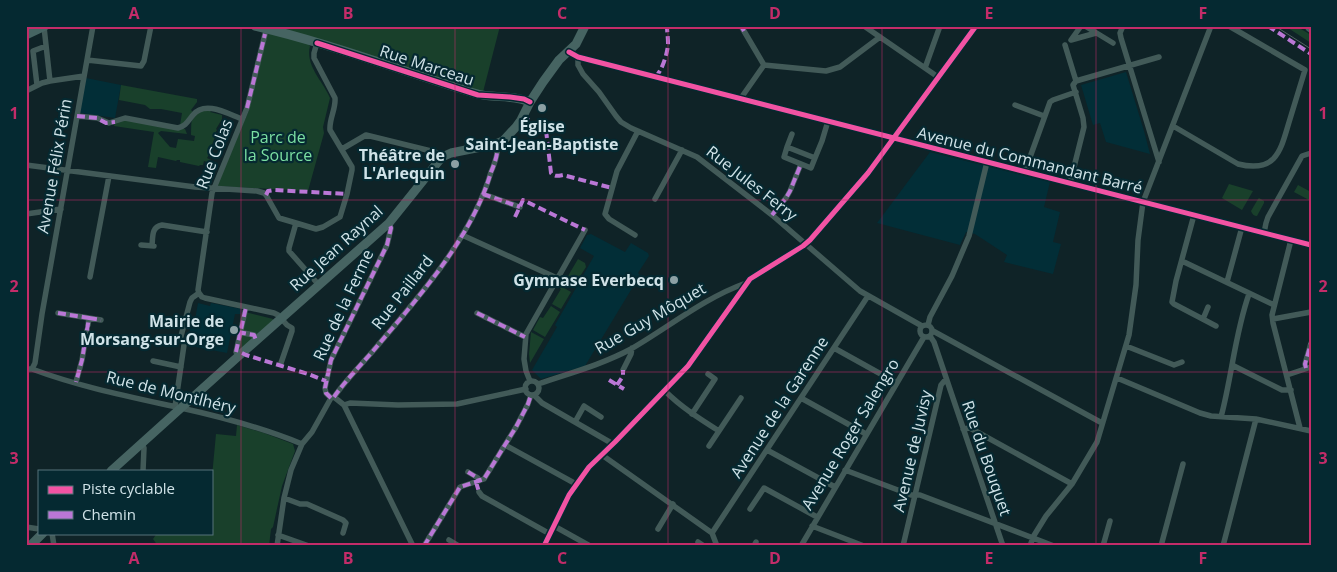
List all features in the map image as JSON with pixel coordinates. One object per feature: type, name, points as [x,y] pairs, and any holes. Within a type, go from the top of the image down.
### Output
[{"type":"street","points":[[26,35],[45,26],[50,81]]},
{"type":"street","name":"Avenue Félix Périn","points":[[28,370],[35,363],[93,26]]},
{"type":"street","points":[[86,60],[141,66],[144,61],[150,26]]},
{"type":"street","name":"Rue Marceau","points":[[255,26],[317,43],[478,95],[519,98],[530,102]]},
{"type":"street","points":[[342,150],[366,135],[435,152],[442,157],[451,153],[503,141],[521,120],[530,102],[559,60],[576,44],[585,26]]},
{"type":"street","points":[[864,26],[938,77]]},
{"type":"street","points":[[925,68],[940,26]]},
{"type":"street","points":[[544,546],[569,494],[589,467],[688,366],[746,283],[806,244],[852,192],[976,26]]},
{"type":"street","points":[[1081,26],[1071,40],[1096,33]]},
{"type":"street","points":[[1085,26],[1125,50]]},
{"type":"street","points":[[1030,546],[1033,537],[1046,516],[1072,484],[1096,442],[1126,346],[1136,285],[1138,240],[1144,202],[1211,26]]},
{"type":"street","points":[[1229,26],[1311,74]]},
{"type":"street","points":[[1113,43],[1122,27]]},
{"type":"street","points":[[1122,27],[1120,33],[1129,66],[1159,162]]},
{"type":"street","points":[[744,28],[764,65]]},
{"type":"street","name":"Rue Colas","points":[[178,407],[182,343],[190,302],[192,298],[199,294],[198,290],[214,189],[247,108],[265,34]]},
{"type":"street","points":[[764,65],[826,71],[840,67],[880,37]]},
{"type":"street","points":[[26,165],[214,189],[261,192],[266,195],[279,218],[316,229],[320,228],[342,214],[352,167],[330,130],[329,125],[336,104],[335,98],[314,58],[317,43]]},
{"type":"street","points":[[1065,44],[1076,81],[1073,85],[1084,127],[1070,183]]},
{"type":"street","points":[[37,85],[33,51],[46,46]]},
{"type":"street","name":"Avenue du Commandant Barré","points":[[569,52],[578,57],[1311,245]]},
{"type":"street","name":"Rue Jules Ferry","points":[[578,57],[578,65],[585,77],[621,122],[702,161],[772,215],[860,291],[925,325]]},
{"type":"street","points":[[1076,81],[1159,58]]},
{"type":"street","points":[[740,98],[764,65]]},
{"type":"street","points":[[1173,126],[1238,164],[1249,167],[1267,163],[1278,154],[1285,138],[1304,70]]},
{"type":"street","points":[[26,92],[42,83],[84,76]]},
{"type":"street","points":[[1025,171],[1048,105],[1053,100],[1076,92]]},
{"type":"street","points":[[1015,105],[1044,116]]},
{"type":"street","points":[[77,116],[97,118],[109,123],[126,118],[178,128],[186,125],[196,111],[206,108],[242,119]]},
{"type":"street","points":[[792,134],[784,157],[811,168],[828,121]]},
{"type":"street","points":[[635,235],[605,214],[617,171],[638,131]]},
{"type":"street","name":"Rue Paillard","points":[[277,546],[284,498],[291,470],[302,444],[312,432],[332,398],[419,297],[462,235],[479,206],[497,152],[492,145]]},
{"type":"street","points":[[787,147],[815,158]]},
{"type":"street","points":[[655,199],[682,150]]},
{"type":"street","points":[[1264,233],[1268,217],[1302,156],[1311,153]]},
{"type":"street","name":"Rue Jean Raynal","points":[[112,470],[178,407],[388,223],[442,157]]},
{"type":"street","points":[[987,162],[969,236],[952,276],[920,332],[1102,424]]},
{"type":"street","points":[[772,215],[790,191],[801,164]]},
{"type":"street","points":[[90,277],[109,176]]},
{"type":"street","points":[[483,194],[520,207]]},
{"type":"street","points":[[608,203],[615,205]]},
{"type":"street","points":[[26,214],[61,209]]},
{"type":"street","points":[[1194,215],[1172,302],[1216,326]]},
{"type":"street","points":[[296,223],[289,249],[318,284]]},
{"type":"street","name":"Rue de la Ferme","points":[[332,398],[326,393],[325,388],[331,360],[387,246],[391,228],[388,223]]},
{"type":"street","points":[[141,244],[154,246],[154,230],[158,225],[207,232]]},
{"type":"street","points":[[1227,282],[1242,227]]},
{"type":"street","points":[[530,382],[524,359],[525,337],[528,328],[585,230]]},
{"type":"street","points":[[462,235],[557,278]]},
{"type":"street","points":[[1291,240],[1272,315],[1300,428]]},
{"type":"street","points":[[1182,261],[1274,305]]},
{"type":"street","name":"Rue Guy Môquet","points":[[538,384],[592,367],[632,348],[688,312],[726,291],[746,283]]},
{"type":"street","points":[[199,294],[205,298],[274,313],[281,318],[292,328],[281,363]]},
{"type":"street","points":[[1221,417],[1235,348],[1249,294]]},
{"type":"street","name":"Avenue de la Garenne","points":[[712,533],[868,296]]},
{"type":"street","points":[[236,352],[246,307]]},
{"type":"street","points":[[1202,319],[1208,307]]},
{"type":"street","points":[[1273,319],[1311,312]]},
{"type":"street","points":[[58,313],[88,325],[101,320]]},
{"type":"street","points":[[477,313],[525,337]]},
{"type":"street","points":[[76,382],[88,325]]},
{"type":"street","points":[[925,325],[931,326],[929,335]]},
{"type":"street","points":[[239,332],[254,335],[256,340]]},
{"type":"street","name":"Avenue de Juvisy","points":[[904,546],[941,385],[946,379],[934,342],[929,335]]},
{"type":"street","name":"Avenue Roger Salengro","points":[[801,546],[866,434],[929,335]]},
{"type":"street","points":[[1287,375],[1309,368],[1305,364],[1311,343]]},
{"type":"street","points":[[1126,346],[1174,365],[1182,362]]},
{"type":"street","points":[[624,370],[632,354],[632,348]]},
{"type":"street","points":[[834,348],[898,383]]},
{"type":"street","points":[[153,361],[181,367]]},
{"type":"street","points":[[1232,365],[1282,390],[1290,390]]},
{"type":"street","name":"Rue de Montlhéry","points":[[28,370],[260,428],[302,444]]},
{"type":"street","points":[[692,414],[715,379],[708,374]]},
{"type":"street","points":[[1116,378],[1211,416],[1256,419],[1311,431]]},
{"type":"street","name":"Rue du Bouquet","points":[[946,379],[1003,546]]},
{"type":"street","points":[[424,546],[460,487],[484,479],[532,395],[539,390],[538,384],[535,382],[526,384],[527,393],[532,395],[542,403],[613,444]]},
{"type":"street","points":[[344,405],[350,403],[457,404],[526,389]]},
{"type":"street","points":[[664,391],[692,414],[719,431]]},
{"type":"street","points":[[332,398],[344,405],[413,546]]},
{"type":"street","points":[[709,446],[741,398]]},
{"type":"street","points":[[801,398],[866,434]]},
{"type":"street","points":[[575,422],[584,406],[601,417]]},
{"type":"street","points":[[1223,546],[1256,419]]},
{"type":"street","points":[[962,428],[970,428],[1072,484]]},
{"type":"street","points":[[142,443],[144,448],[143,470]]},
{"type":"street","points":[[505,445],[576,484]]},
{"type":"street","points":[[767,450],[835,487]]},
{"type":"street","points":[[602,455],[712,533],[717,546]]},
{"type":"street","points":[[1161,546],[1183,464]]},
{"type":"street","points":[[845,470],[911,495],[920,495],[1054,546]]},
{"type":"street","points":[[468,472],[478,478],[479,481]]},
{"type":"street","points":[[750,509],[764,488],[817,517]]},
{"type":"street","points":[[479,492],[482,496],[550,534]]},
{"type":"street","points":[[284,498],[300,504],[307,504],[343,520],[346,523],[343,533]]},
{"type":"street","points":[[658,529],[672,504]]},
{"type":"street","points":[[1103,546],[1110,521]]},
{"type":"street","points":[[554,526],[590,546]]},
{"type":"street","points":[[812,526],[864,546]]},
{"type":"street","points":[[30,546],[43,534]]},
{"type":"street","points":[[278,535],[310,546]]},
{"type":"street","points":[[449,540],[459,546]]},
{"type":"street","points":[[698,542],[704,546]]},
{"type":"shaded area","points":[[1126,72],[1150,154],[1106,142],[1100,123],[1093,125],[1081,85]]},
{"type":"shaded area","points":[[86,78],[121,85],[115,118],[80,113]]},
{"type":"shaded area","points":[[930,152],[1050,182],[1044,207],[1060,212],[1053,242],[1061,244],[1053,274],[1004,262],[1007,255],[975,234],[966,232],[960,245],[877,223]]},
{"type":"shaded area","points":[[591,234],[625,252],[631,243],[648,253],[649,256],[638,273],[640,275],[585,366],[541,379],[532,370],[594,256],[580,248],[587,235]]},
{"type":"shaded area","points":[[198,303],[210,306],[211,303],[242,309],[241,314],[235,314],[227,353],[196,347],[197,342],[190,340],[192,334],[189,333],[191,325],[194,325]]},
{"type":"green space","points":[[268,26],[500,26],[483,92]]},
{"type":"green space","points":[[1285,26],[1296,26],[1311,35],[1311,43]]},
{"type":"green space","name":"Parc de la Source","points":[[267,31],[306,42],[310,46],[309,53],[312,67],[330,98],[323,127],[324,133],[308,191],[217,186],[249,110]]},
{"type":"green space","points":[[121,85],[197,99],[197,102],[191,110],[193,112],[180,125],[182,113],[150,109],[145,105],[119,100]]},
{"type":"green space","points":[[200,111],[211,111],[222,115],[222,119],[213,136],[215,137],[207,158],[211,160],[210,163],[204,161],[203,165],[199,166],[180,162],[180,160],[176,161],[158,157],[156,168],[148,167],[154,132],[114,126],[115,123],[122,120],[185,129],[187,134],[161,131],[158,133],[170,147],[176,148],[178,139],[194,141],[195,136],[191,135],[192,122]]},
{"type":"green space","points":[[1229,184],[1253,191],[1242,210],[1222,198]]},
{"type":"green space","points":[[1298,185],[1311,192],[1309,200],[1294,192]]},
{"type":"green space","points":[[1259,198],[1264,203],[1256,216],[1251,211]]},
{"type":"green space","points":[[578,259],[585,263],[586,267],[577,281],[568,276]]},
{"type":"green space","points":[[557,284],[571,292],[561,309],[552,304],[561,289]]},
{"type":"green space","points":[[551,306],[560,312],[545,337],[533,330],[540,317],[543,318]]},
{"type":"green space","points":[[245,312],[273,319],[273,321],[239,351]]},
{"type":"green space","points":[[531,332],[544,339],[530,363],[529,354]]},
{"type":"green space","points":[[237,425],[293,444],[295,451],[282,486],[271,529],[269,546],[158,546],[153,539],[156,534],[212,534],[212,476],[216,434],[236,436]]},
{"type":"tram line","points":[[1275,26],[1311,49]]},
{"type":"marked path","points":[[655,77],[662,66],[667,51],[667,26]]},
{"type":"marked path","points":[[741,26],[744,31]]},
{"type":"marked path","points":[[1268,26],[1311,54]]},
{"type":"marked path","points":[[247,108],[265,34]]},
{"type":"marked path","points":[[77,116],[97,118],[106,123],[115,122]]},
{"type":"marked path","points":[[523,117],[529,120]]},
{"type":"marked path","points":[[546,130],[551,173],[555,176],[563,175],[612,188]]},
{"type":"marked path","points":[[334,397],[425,289],[457,244],[482,197],[494,164],[497,150],[492,145]]},
{"type":"marked path","points":[[772,215],[790,191],[801,164]]},
{"type":"marked path","points":[[266,195],[268,191],[274,190],[347,194]]},
{"type":"marked path","points":[[483,194],[520,207]]},
{"type":"marked path","points":[[515,217],[523,200],[585,230]]},
{"type":"marked path","points":[[331,398],[326,393],[325,388],[331,360],[387,245],[391,228],[389,223]]},
{"type":"marked path","points":[[236,352],[246,307]]},
{"type":"marked path","points":[[58,313],[89,318],[82,360],[76,382]]},
{"type":"marked path","points":[[477,313],[525,337]]},
{"type":"marked path","points":[[89,318],[101,320]]},
{"type":"marked path","points":[[238,332],[254,335],[256,340]]},
{"type":"marked path","points":[[1306,368],[1305,364],[1311,343]]},
{"type":"marked path","points":[[242,353],[326,381]]},
{"type":"marked path","points":[[617,385],[623,376],[623,370]]},
{"type":"marked path","points":[[609,380],[624,389]]},
{"type":"marked path","points":[[424,546],[460,487],[484,479],[516,427],[531,395]]},
{"type":"marked path","points":[[468,472],[478,478],[479,481]]},
{"type":"marked path","points":[[476,482],[479,492]]},
{"type":"cycle path","points":[[544,546],[569,495],[589,467],[688,366],[750,279],[810,240],[868,173],[976,26]]},
{"type":"cycle path","points":[[317,43],[478,95],[510,97],[530,102]]},
{"type":"cycle path","points":[[569,52],[578,57],[1311,245]]},
{"type":"place","name":"Église Saint-Jean-Baptiste","points":[[542,108]]},
{"type":"place","name":"Théâtre de L'Arlequin","points":[[455,164]]},
{"type":"place","name":"Gymnase Everbecq","points":[[674,280]]},
{"type":"place","name":"Mairie de Morsang-sur-Orge","points":[[234,330]]}]
